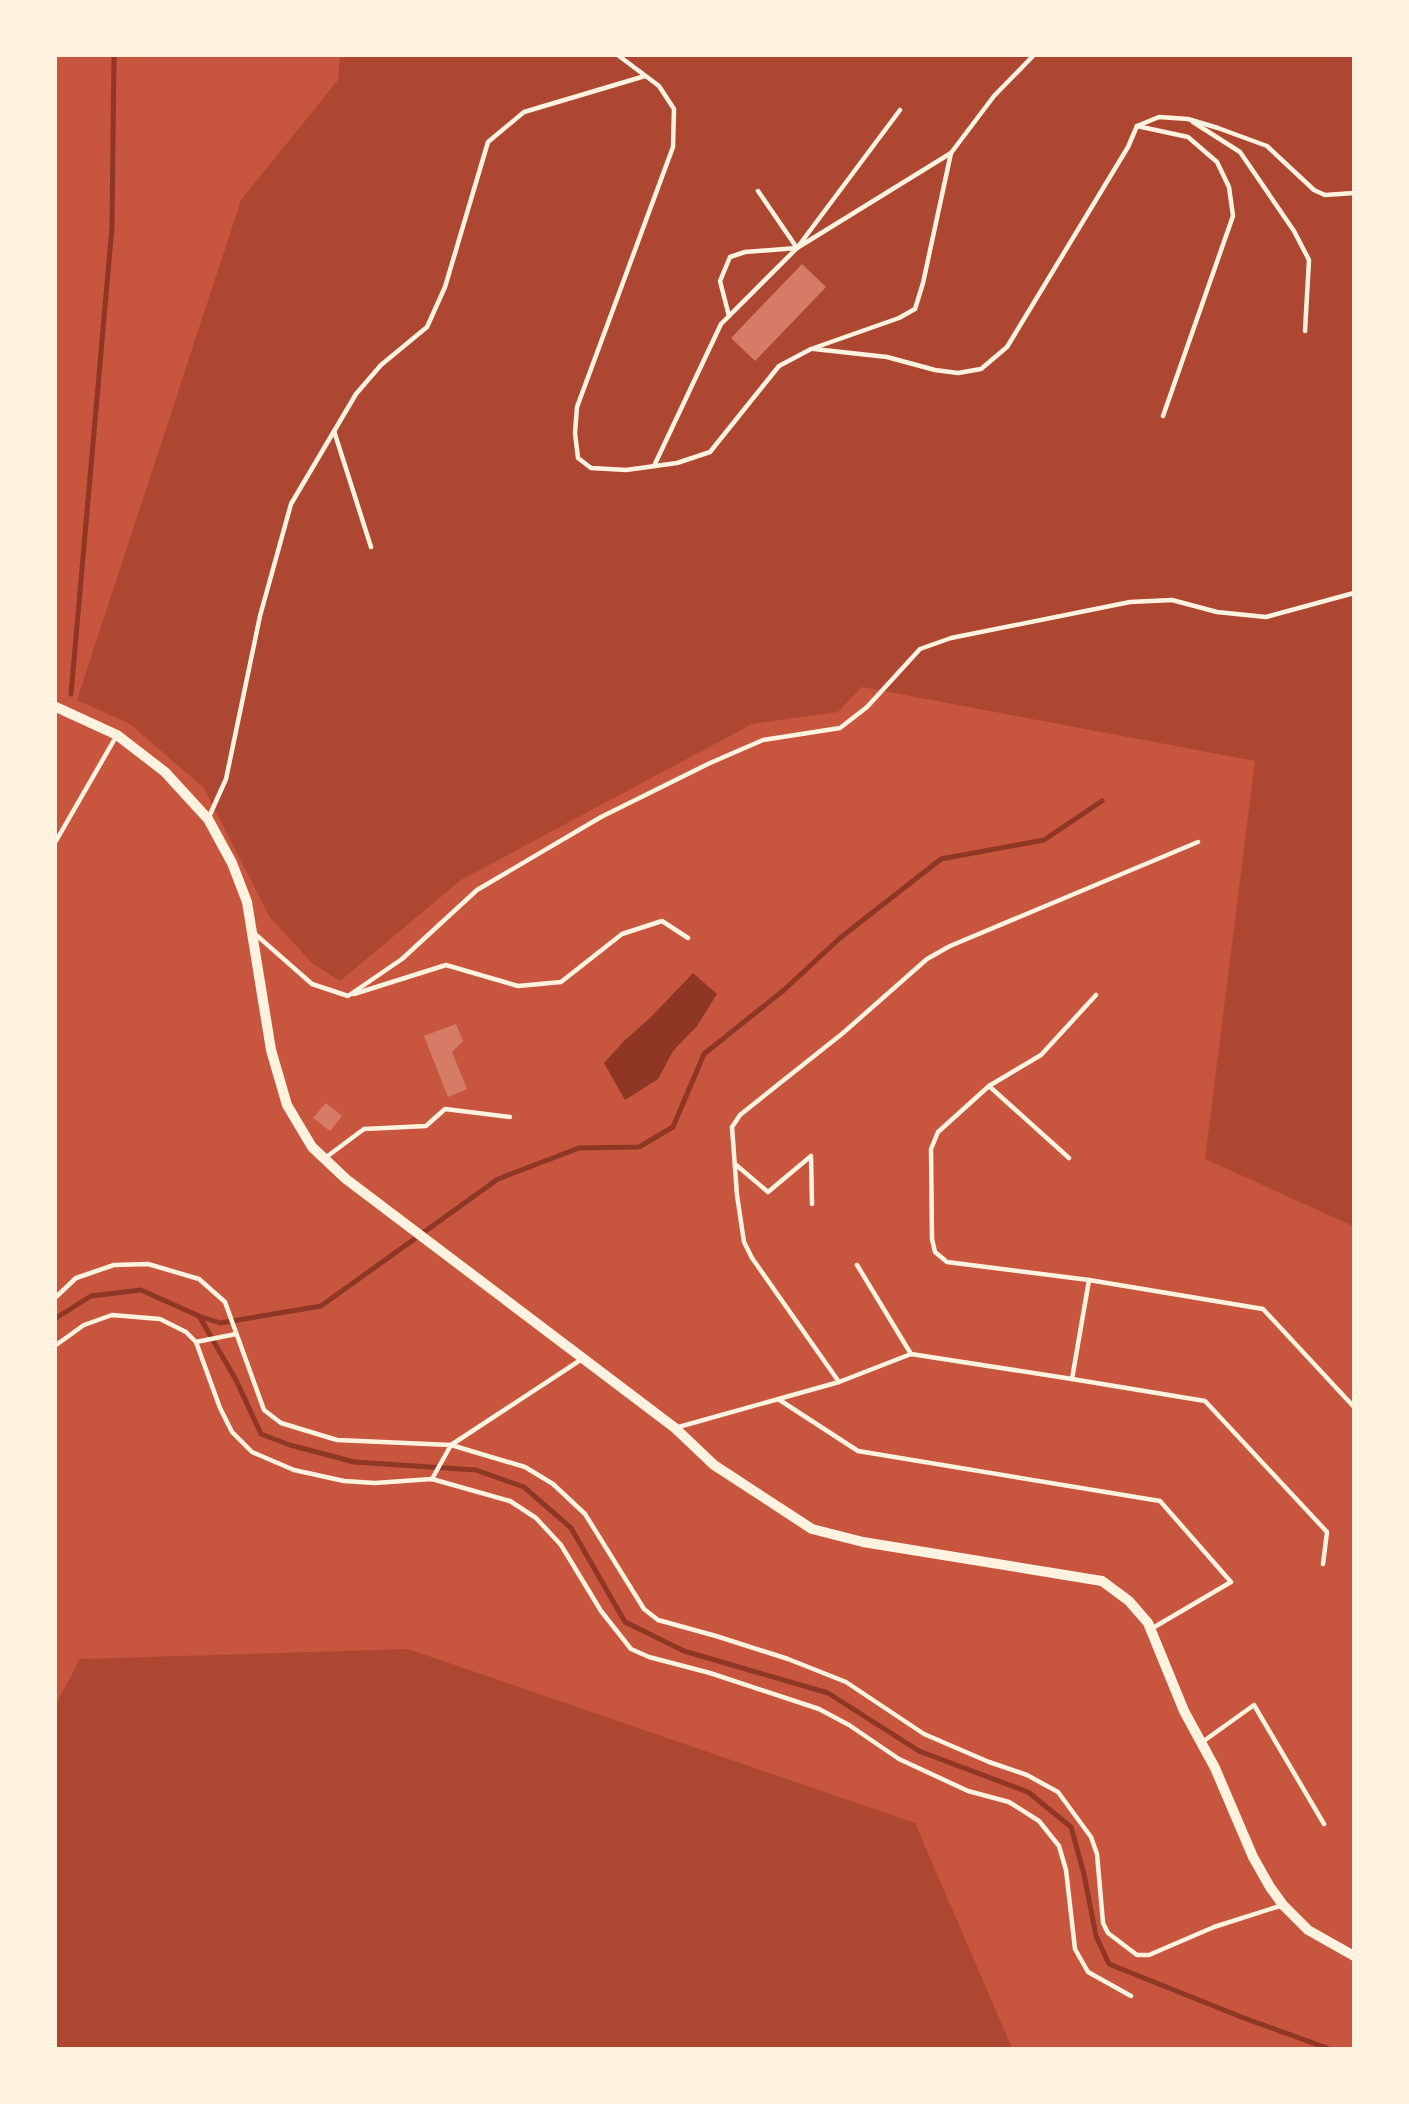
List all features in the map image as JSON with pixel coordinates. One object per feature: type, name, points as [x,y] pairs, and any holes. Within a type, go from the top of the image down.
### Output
[{"type":"street","points":[[56,707],[117,735],[165,772],[208,819],[232,862],[247,902],[271,1050],[287,1105],[312,1147],[324,1159],[346,1179],[675,1428],[714,1465],[812,1529],[863,1542],[1102,1581],[1129,1601],[1148,1623],[1184,1711],[1215,1768],[1253,1857],[1283,1905],[1308,1930],[1353,1956]]},
{"type":"lane","points":[[619,56],[659,86],[674,109],[673,147],[577,407],[575,433],[578,458],[591,468],[626,470],[677,463],[710,452],[779,366],[811,349],[899,318],[915,309],[923,283],[951,153]]},
{"type":"lane","points":[[729,315],[720,281],[730,257],[745,252],[796,248],[951,153],[994,96],[1033,56]]},
{"type":"lane","points":[[208,819],[225,779],[260,616],[291,504],[356,394],[381,365],[427,327],[445,287],[488,142],[524,112],[646,76]]},
{"type":"lane","points":[[654,466],[721,324],[796,248],[900,110]]},
{"type":"lane","points":[[811,349],[887,357],[935,370],[958,373],[981,369],[1007,347],[1128,147],[1137,126],[1159,117],[1188,119],[1267,146],[1314,190],[1326,195],[1353,193]]},
{"type":"lane","points":[[1188,119],[1240,152],[1294,231],[1309,260],[1305,331]]},
{"type":"lane","points":[[1137,126],[1188,137],[1217,162],[1229,187],[1233,216],[1163,416]]},
{"type":"lane","points":[[758,191],[796,248]]},
{"type":"lane","points":[[334,430],[371,547]]},
{"type":"lane","points":[[348,996],[402,958],[477,890],[601,817],[762,740],[840,728],[867,707],[920,649],[951,638],[1130,602],[1172,600],[1217,612],[1266,617],[1353,593]]},
{"type":"lane","points":[[56,842],[117,735]]},
{"type":"lane","points":[[839,1382],[752,1258],[744,1242],[737,1196],[732,1127],[740,1115],[843,1033],[927,959],[950,946],[1198,842]]},
{"type":"lane","points":[[253,933],[312,984],[348,996],[446,965],[518,986],[561,982],[622,934],[662,921],[688,938]]},
{"type":"lane","points":[[1096,995],[1041,1055],[989,1086],[938,1132],[931,1149],[932,1239],[935,1252],[947,1262],[1089,1280],[1263,1309],[1353,1407]]},
{"type":"lane","points":[[989,1086],[1069,1158]]},
{"type":"lane","points":[[324,1159],[364,1129],[426,1125],[445,1109],[510,1117]]},
{"type":"lane","points":[[735,1164],[768,1192],[811,1156],[812,1204]]},
{"type":"lane","points":[[56,1297],[76,1278],[114,1265],[148,1264],[199,1279],[225,1302],[264,1410],[281,1424],[338,1440],[451,1445],[525,1467],[553,1484],[585,1514],[644,1609],[658,1620],[788,1659],[846,1682],[924,1734],[989,1762],[1027,1775],[1058,1792],[1091,1838],[1097,1854],[1103,1923],[1108,1933],[1137,1954],[1149,1955],[1214,1927],[1283,1905]]},
{"type":"lane","points":[[857,1265],[911,1354]]},
{"type":"lane","points":[[1072,1379],[1089,1280]]},
{"type":"lane","points":[[56,1346],[84,1325],[112,1315],[160,1319],[186,1332],[196,1342],[220,1408],[232,1432],[252,1452],[294,1470],[344,1481],[375,1483],[432,1479],[510,1501],[536,1518],[561,1545],[601,1611],[632,1649],[650,1657],[710,1673],[819,1709],[849,1725],[899,1759],[968,1791],[1009,1802],[1039,1821],[1059,1846],[1066,1870],[1075,1950],[1089,1972],[1131,1996]]},
{"type":"lane","points":[[196,1342],[236,1334]]},
{"type":"lane","points":[[675,1428],[839,1382],[911,1354],[1205,1401],[1327,1532],[1323,1564]]},
{"type":"lane","points":[[432,1479],[451,1445],[584,1357]]},
{"type":"lane","points":[[778,1399],[858,1451],[1160,1501],[1231,1582],[1151,1629]]},
{"type":"lane","points":[[1201,1743],[1254,1705],[1324,1824]]},
{"type":"shaded area","points":[[340,56],[1353,56],[1353,1226],[1205,1159],[1255,761],[862,687],[838,712],[752,724],[461,880],[340,981],[312,963],[269,916],[204,788],[130,724],[77,700],[241,200],[338,80]]},
{"type":"shaded area","points":[[693,973],[717,994],[697,1026],[673,1051],[658,1079],[625,1100],[604,1063]]},
{"type":"shaded area","points":[[408,1649],[915,1823],[1012,2048],[56,2048],[56,1704],[80,1659]]},
{"type":"building","points":[[802,264],[826,287],[755,361],[731,338]]},
{"type":"building","points":[[456,1024],[463,1041],[452,1052],[467,1089],[448,1097],[424,1036]]},
{"type":"building","points":[[326,1103],[342,1116],[330,1131],[313,1118]]},
{"type":"waterway","points":[[71,694],[112,227],[114,56]]},
{"type":"waterway","points":[[199,1316],[220,1323],[321,1306],[498,1179],[579,1148],[639,1147],[673,1127],[704,1054],[784,990],[840,938],[941,859],[1044,840],[1102,801]]},
{"type":"waterway","points":[[56,1318],[91,1296],[141,1290],[199,1316],[236,1380],[261,1434],[290,1445],[354,1462],[476,1470],[524,1487],[571,1528],[625,1622],[684,1651],[828,1693],[919,1751],[1028,1792],[1071,1827],[1084,1874],[1096,1936],[1109,1964],[1244,2018],[1327,2048]]}]
